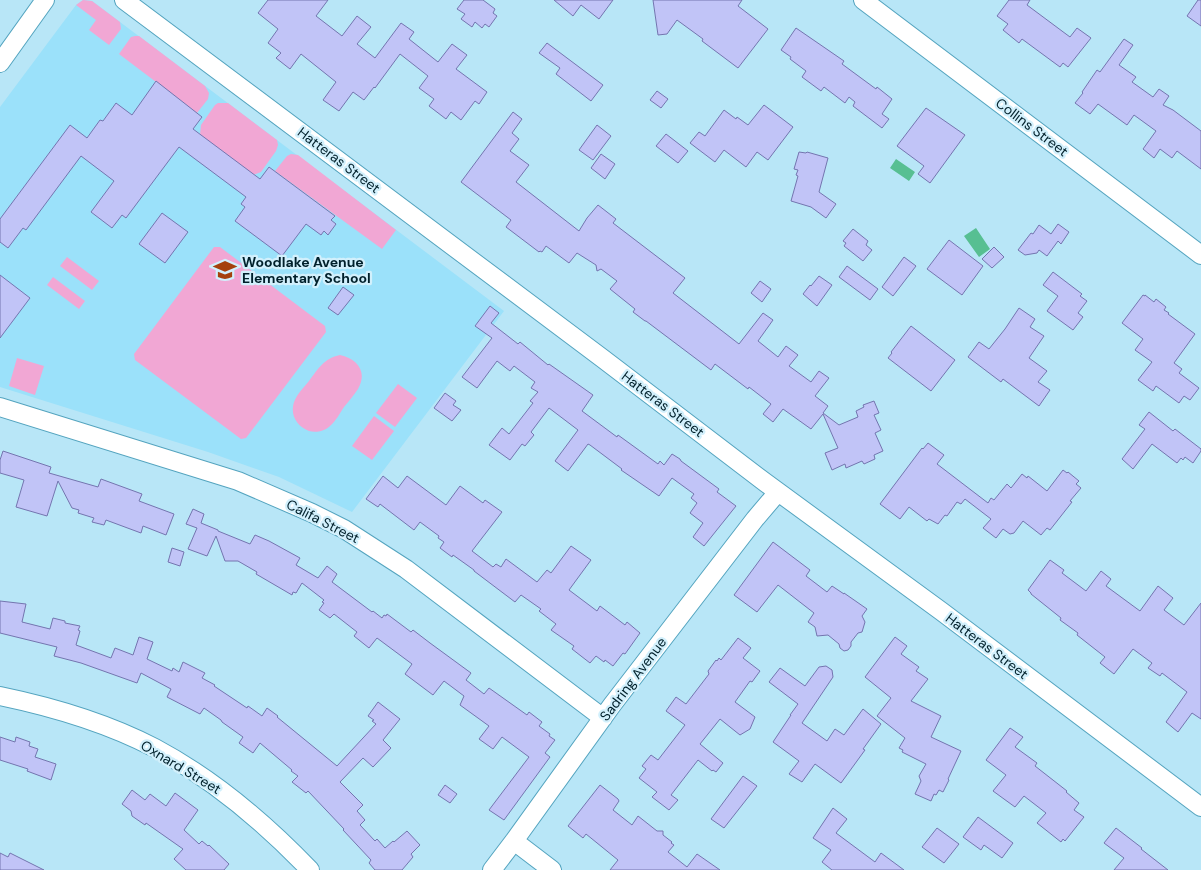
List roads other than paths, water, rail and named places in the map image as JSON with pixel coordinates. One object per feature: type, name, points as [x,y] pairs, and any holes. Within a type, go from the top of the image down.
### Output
[{"type":"street","points":[[0,63],[46,0]]},
{"type":"street","name":"Hatteras Street","points":[[124,0],[778,492],[941,611],[1201,807]]},
{"type":"street","name":"Collins Street","points":[[864,0],[1201,255]]},
{"type":"street","name":"Califa Street","points":[[0,407],[238,481],[344,529],[406,569],[603,718]]},
{"type":"street","name":"Sadring Avenue","points":[[492,870],[603,718],[755,519],[778,492]]},
{"type":"street","name":"Oxnard Street","points":[[0,696],[32,702],[87,719],[154,748],[202,777],[252,814],[310,870]]},
{"type":"street","points":[[514,841],[552,870]]},
{"type":"place","name":"Woodlake Avenue Elementary School","points":[[225,270]]}]
